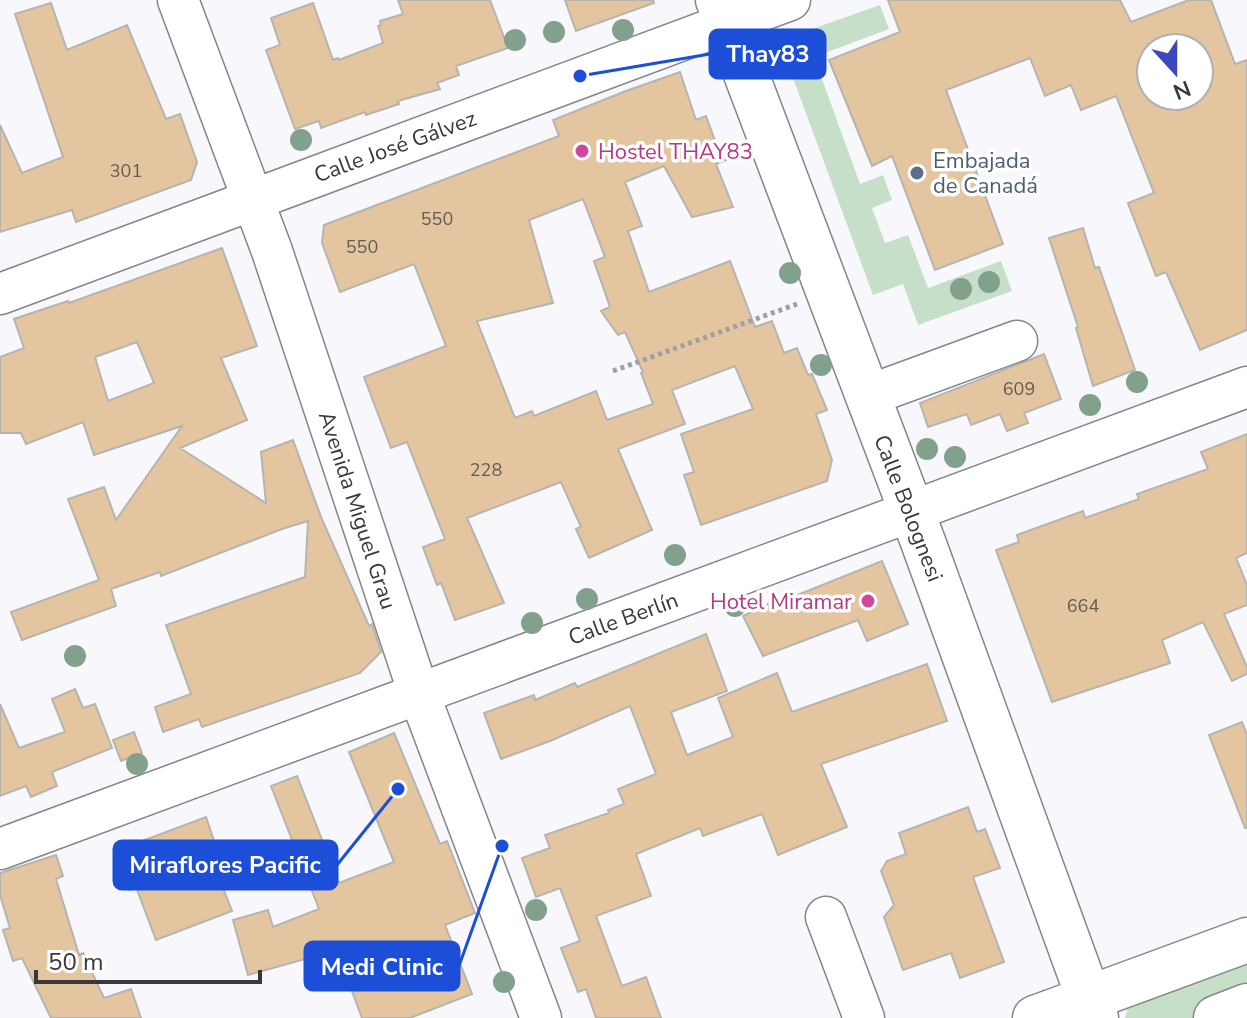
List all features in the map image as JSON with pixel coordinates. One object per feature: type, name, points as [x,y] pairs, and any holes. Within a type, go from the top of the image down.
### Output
[{"type":"main road","name":"Calle Bolognesi","points":[[722,12],[911,510],[1092,1008]]},
{"type":"main road","points":[[1035,1018],[1092,1008],[1247,940]]},
{"type":"main road","points":[[1216,1018],[1247,1006]]},
{"type":"street","name":"Avenida Miguel Grau","points":[[178,0],[253,198],[419,694],[541,1018]]},
{"type":"street","name":"Calle José Gálvez","points":[[0,294],[253,198],[722,12],[790,0]]},
{"type":"street","points":[[867,396],[1017,341]]},
{"type":"street","name":"Calle Berlín","points":[[0,849],[1247,387]]},
{"type":"street","points":[[826,917],[864,1018]]},
{"type":"path","points":[[613,371],[828,293]]},
{"type":"green space","points":[[880,5],[889,29],[814,57],[860,184],[883,175],[892,200],[872,208],[885,243],[908,235],[928,288],[1001,261],[1012,291],[918,325],[903,284],[873,295],[786,59],[798,34]]},
{"type":"green space","points":[[1247,959],[1247,1002],[1206,1018],[1125,1018],[1129,1004]]},
{"type":"building","points":[[398,0],[490,0],[508,48],[456,66],[459,75],[437,83],[440,89],[321,128],[319,121],[295,129],[266,50],[280,45],[271,18],[313,3],[333,60],[339,60],[383,43],[378,26],[381,25],[380,21],[403,14]]},
{"type":"building","points":[[565,0],[653,0],[654,3],[576,31]]},
{"type":"building","points":[[888,0],[1120,0],[1131,22],[1189,0],[1211,0],[1235,64],[1247,60],[1247,330],[1200,350],[1166,272],[1156,276],[1128,203],[1154,193],[1116,96],[1081,110],[1071,85],[1045,96],[1030,58],[946,90],[1003,244],[935,270],[892,156],[872,166],[829,60],[900,32]]},
{"type":"building","points":[[51,3],[67,50],[127,25],[166,119],[180,114],[197,162],[191,180],[76,222],[72,210],[0,232],[0,125],[22,173],[63,157],[15,14]]},
{"type":"building","points":[[680,72],[696,120],[706,116],[717,146],[737,156],[716,164],[733,207],[692,217],[664,166],[625,182],[642,226],[628,231],[649,292],[730,261],[755,327],[772,321],[784,353],[797,348],[808,375],[812,374],[827,410],[816,414],[832,460],[827,481],[701,525],[684,475],[694,472],[681,434],[753,409],[735,366],[672,390],[685,424],[618,449],[652,530],[589,558],[576,529],[581,527],[561,482],[467,518],[504,603],[455,620],[441,583],[437,585],[423,547],[445,539],[407,442],[391,448],[364,377],[446,346],[414,264],[340,292],[322,243],[324,225],[559,136],[553,120]],"holes":[[[583,199],[605,257],[594,261],[610,307],[601,311],[618,335],[625,332],[653,404],[607,420],[596,391],[534,416],[532,411],[515,418],[477,321],[553,303],[529,220]]]},
{"type":"building","points":[[1083,228],[1095,268],[1099,267],[1135,370],[1093,386],[1078,327],[1049,238]]},
{"type":"building","points":[[222,248],[257,346],[221,358],[247,420],[180,448],[266,503],[261,452],[293,440],[321,517],[369,626],[372,624],[381,652],[360,673],[202,727],[199,719],[163,732],[155,707],[191,694],[166,625],[305,577],[308,521],[161,576],[160,572],[111,589],[116,606],[22,640],[11,612],[99,580],[68,499],[104,487],[116,520],[182,426],[94,455],[83,422],[26,444],[21,433],[0,433],[0,357],[24,348],[14,319],[69,303]],"holes":[[[137,342],[154,383],[108,401],[95,357]]]},
{"type":"building","points":[[1044,354],[1061,399],[1024,413],[1028,423],[1007,431],[1000,414],[971,425],[967,414],[928,427],[920,403]]},
{"type":"building","points":[[1247,434],[1247,553],[1236,558],[1247,585],[1247,605],[1224,614],[1247,667],[1247,674],[1232,681],[1203,622],[1162,640],[1170,663],[1052,702],[996,550],[1019,542],[1017,535],[1083,511],[1085,518],[1139,499],[1137,494],[1208,469],[1201,452]]},
{"type":"building","points":[[882,561],[908,624],[867,641],[858,620],[763,656],[743,616],[789,594],[790,598]]},
{"type":"building","points":[[706,634],[727,691],[671,712],[687,755],[733,737],[718,698],[777,673],[792,712],[927,664],[947,721],[821,764],[847,827],[778,855],[762,814],[703,836],[700,828],[636,854],[651,896],[596,916],[622,986],[646,977],[661,1018],[596,1018],[586,989],[578,992],[561,948],[580,941],[560,888],[536,897],[522,858],[550,848],[545,835],[609,813],[608,810],[624,804],[618,789],[656,774],[630,706],[501,759],[484,713],[534,695],[535,700],[575,683],[577,687]]},
{"type":"building","points":[[75,689],[83,708],[95,704],[112,748],[52,772],[57,786],[31,797],[26,786],[0,796],[0,704],[19,748],[65,732],[52,699]]},
{"type":"building","points":[[1242,722],[1247,735],[1247,828],[1209,735]]},
{"type":"building","points":[[134,732],[142,753],[121,761],[113,740]]},
{"type":"building","points":[[394,733],[440,844],[447,841],[475,913],[445,925],[472,994],[410,1018],[362,1018],[341,962],[321,970],[316,956],[248,975],[233,920],[268,910],[273,927],[319,909],[271,786],[297,776],[339,883],[394,862],[349,752]]},
{"type":"building","points":[[968,807],[977,832],[985,829],[1000,868],[973,877],[1004,962],[960,978],[951,953],[903,970],[884,917],[894,905],[881,871],[887,861],[906,854],[899,833]]},
{"type":"building","points":[[206,817],[215,844],[207,847],[232,911],[156,940],[136,887],[130,890],[115,851]]},
{"type":"building","points":[[56,855],[63,876],[56,879],[79,955],[83,953],[104,998],[131,989],[141,1018],[51,1018],[22,958],[13,961],[3,930],[10,928],[0,895],[0,873]]},
{"type":"place","name":"Thay83","points":[[580,76]]},
{"type":"place","name":"Hostel THAY83","points":[[582,151]]},
{"type":"place","name":"Embajada de Canadá","points":[[917,173]]},
{"type":"place","name":"Hotel Miramar","points":[[868,601]]},
{"type":"place","name":"Miraflores Pacific","points":[[398,789]]},
{"type":"place","name":"Medi Clinic","points":[[502,846]]}]
